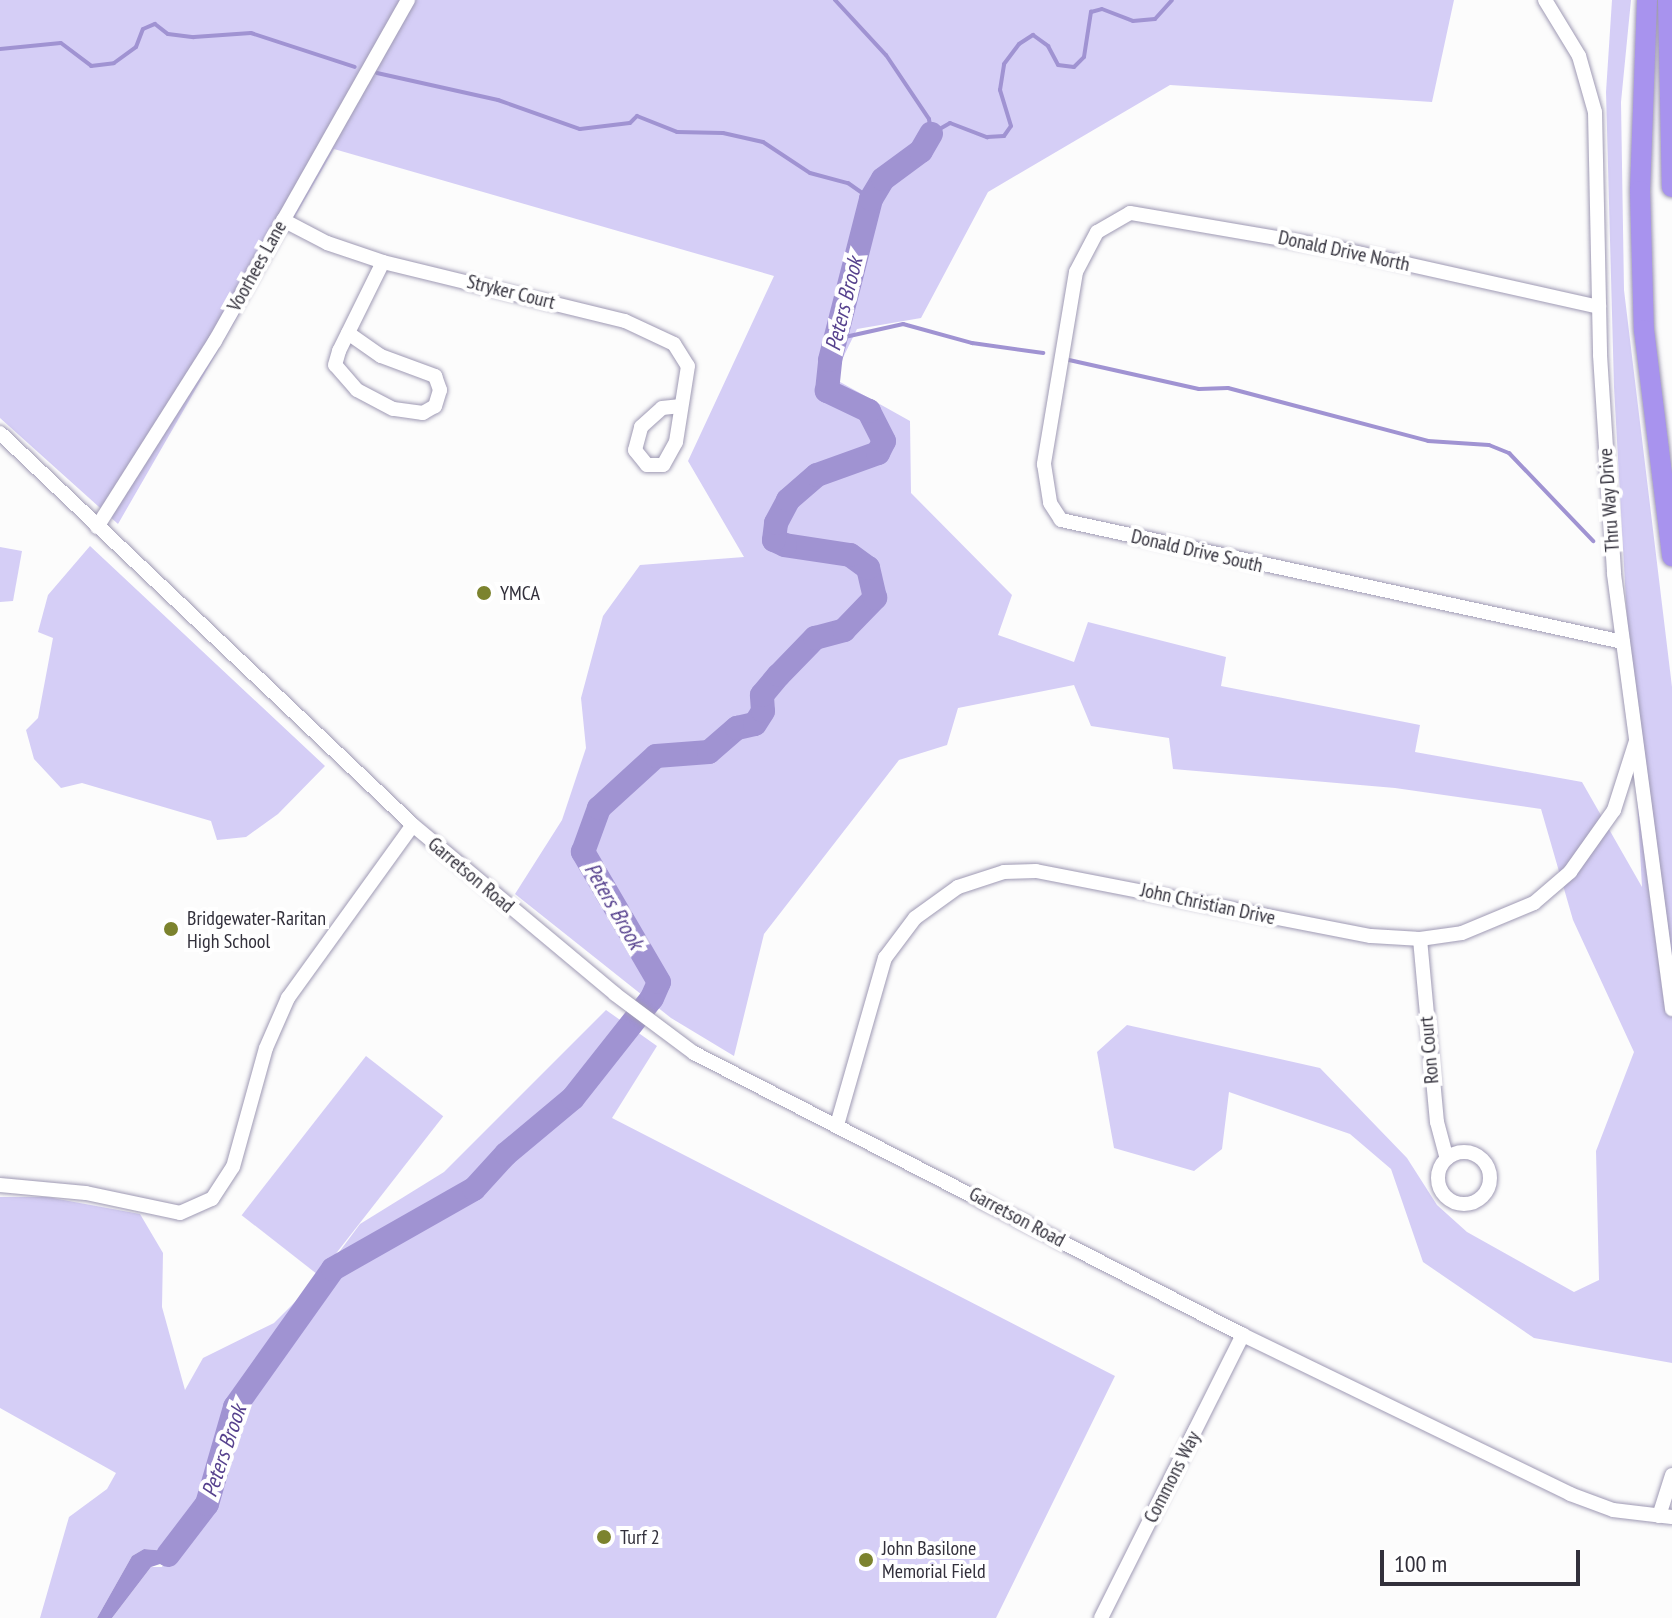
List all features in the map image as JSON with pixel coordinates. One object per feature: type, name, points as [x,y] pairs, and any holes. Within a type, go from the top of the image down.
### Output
[{"type":"highway","points":[[1647,0],[1640,191],[1644,330],[1672,556]]},
{"type":"highway","points":[[1668,0],[1672,187]]},
{"type":"street","name":"Voorhees Lane","points":[[97,527],[199,367],[408,0]]},
{"type":"street","name":"Thru Way Drive","points":[[1545,0],[1579,56],[1592,93],[1599,307],[1623,642],[1672,1009]]},
{"type":"street","name":"Donald Drive North","points":[[1093,236],[1139,211],[1599,307]]},
{"type":"street","name":"Stryker Court","points":[[283,220],[327,243],[383,262],[653,332],[674,344],[686,358],[681,406]]},
{"type":"street","name":"Donald Drive South","points":[[1093,236],[1076,272],[1047,429],[1048,490],[1061,520],[1623,642]]},
{"type":"street","points":[[348,333],[381,356],[435,376],[440,390],[435,406],[423,413],[405,412],[357,390],[335,365],[348,333],[383,262]]},
{"type":"street","name":"Garretson Road","points":[[0,433],[413,825],[668,1036],[1243,1335],[1581,1499],[1665,1516]]},
{"type":"street","name":"John Christian Drive","points":[[837,1125],[885,958],[932,903],[983,878],[1036,871],[1078,877],[1371,936],[1420,939],[1487,926],[1534,903],[1555,887],[1587,853],[1614,810],[1636,741]]},
{"type":"street","name":"Garretson Road","points":[[0,1185],[86,1193],[180,1213],[212,1199],[233,1167],[266,1048],[288,998],[413,825]]},
{"type":"street","name":"Ron Court","points":[[1420,939],[1437,1122],[1447,1159]]},
{"type":"street","name":"Commons Way","points":[[1101,1618],[1243,1335]]},
{"type":"street","points":[[1665,1516],[1672,1475]]},
{"type":"shaded area","points":[[0,0],[1454,0],[1432,102],[1170,85],[988,192],[921,318],[857,329],[833,378],[910,421],[911,493],[1012,595],[998,635],[1074,662],[1088,622],[1226,657],[1221,686],[1420,725],[1415,752],[1582,782],[1642,887],[1614,387],[1606,92],[1612,0],[1631,0],[1621,102],[1624,290],[1672,687],[1672,1363],[1534,1338],[1423,1262],[1391,1169],[1350,1134],[1229,1092],[1222,1149],[1194,1171],[1114,1148],[1097,1052],[1127,1025],[1320,1068],[1407,1158],[1437,1205],[1467,1232],[1574,1292],[1599,1280],[1596,1151],[1634,1052],[1573,920],[1541,809],[1395,788],[1173,769],[1169,738],[1091,726],[1074,685],[958,708],[947,745],[899,760],[764,934],[734,1056],[671,1018],[515,894],[562,820],[586,748],[581,698],[603,616],[640,565],[744,557],[688,461],[774,276],[334,149],[118,524],[0,418]]},
{"type":"shaded area","points":[[90,546],[325,766],[278,814],[246,837],[217,840],[211,821],[82,783],[61,788],[34,759],[26,730],[38,718],[53,638],[38,632],[48,595]]},
{"type":"shaded area","points":[[0,547],[22,551],[13,601],[0,602]]},
{"type":"shaded area","points":[[606,1010],[657,1046],[612,1118],[1115,1376],[996,1618],[112,1618],[151,1567],[162,1567],[175,1543],[166,1551],[144,1549],[132,1556],[97,1618],[40,1618],[69,1517],[107,1489],[116,1473],[0,1408],[0,1197],[47,1197],[140,1214],[163,1253],[162,1307],[185,1390],[203,1358],[274,1323],[322,1275],[360,1224],[444,1172]]},
{"type":"shaded area","points":[[366,1056],[443,1116],[319,1276],[242,1215]]},
{"type":"shaded area","points":[[184,1531],[184,1543],[175,1559],[151,1567],[112,1618],[97,1618],[132,1556],[144,1549],[166,1551]]},
{"type":"waterway","points":[[835,0],[886,55],[929,119],[931,134],[950,123],[987,137],[1004,136],[1011,126],[1000,90],[1004,64],[1019,44],[1033,35],[1048,46],[1058,65],[1074,67],[1084,57],[1091,12],[1102,9],[1133,21],[1155,19],[1172,0]]},
{"type":"waterway","points":[[0,49],[61,43],[91,66],[114,63],[136,47],[143,29],[155,24],[168,34],[194,37],[251,33],[355,67]]},
{"type":"waterway","points":[[377,73],[498,100],[580,129],[630,123],[637,116],[677,132],[723,133],[763,142],[810,173],[848,183],[871,199]]},
{"type":"waterway","name":"Peters Brook","points":[[168,1555],[207,1504],[235,1407],[333,1269],[474,1189],[506,1154],[573,1098],[652,998],[659,982],[583,852],[599,808],[656,756],[709,752],[737,728],[755,724],[763,711],[762,695],[779,675],[815,638],[844,630],[875,598],[868,568],[850,555],[785,545],[774,540],[776,523],[788,500],[817,475],[878,453],[884,441],[869,411],[827,391],[830,360],[871,199],[883,179],[921,151],[931,134]]},
{"type":"waterway","points":[[836,339],[903,324],[972,343],[1043,353]]},
{"type":"waterway","points":[[1069,360],[1199,389],[1228,388],[1428,441],[1489,445],[1509,453],[1593,541]]},
{"type":"place","name":"YMCA","points":[[484,593]]},
{"type":"place","name":"Bridgewater-Raritan High School","points":[[171,929]]},
{"type":"place","name":"Turf 2","points":[[604,1537]]},
{"type":"place","name":"John Basilone Memorial Field","points":[[866,1560]]}]
